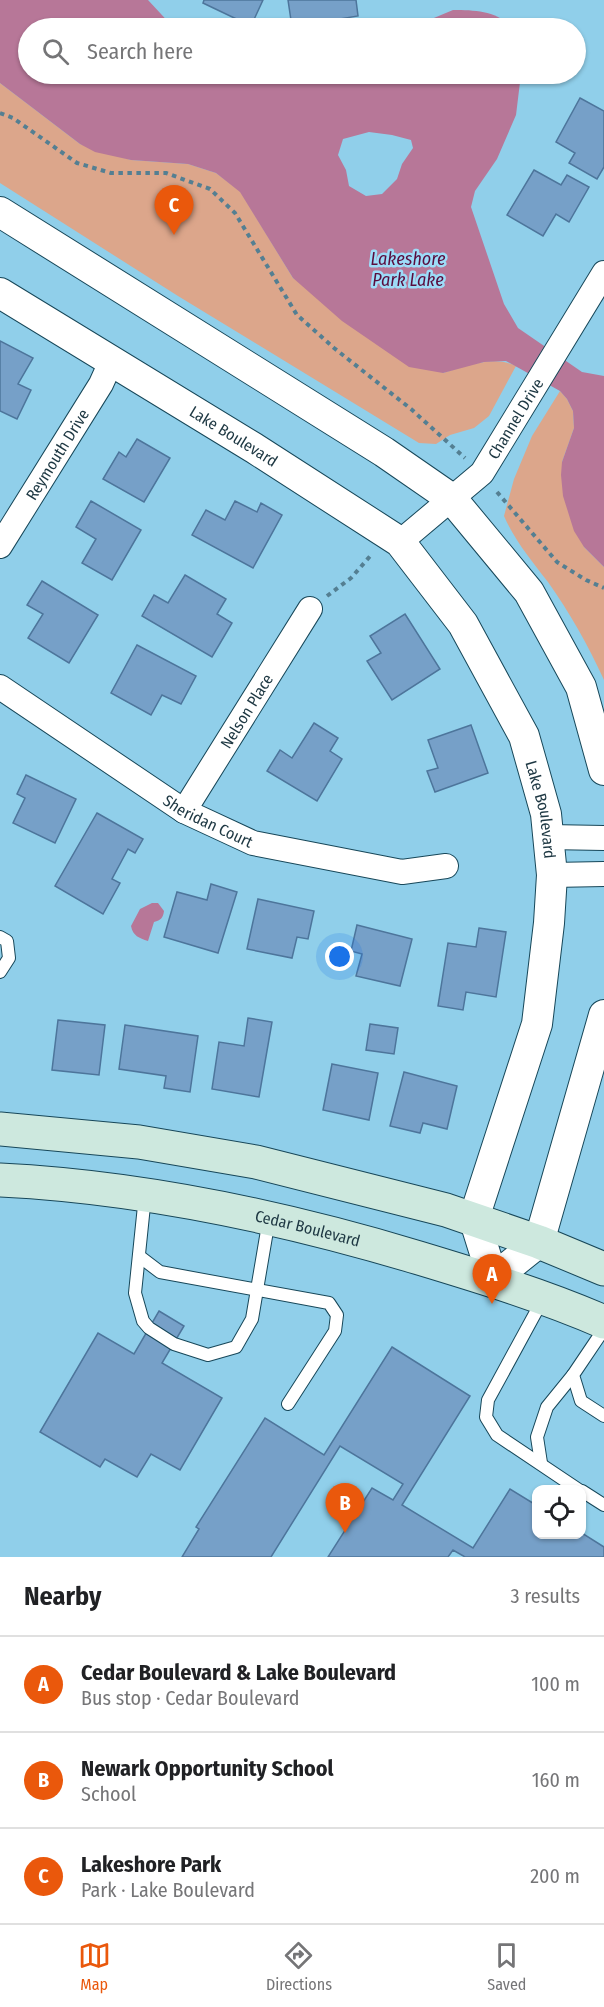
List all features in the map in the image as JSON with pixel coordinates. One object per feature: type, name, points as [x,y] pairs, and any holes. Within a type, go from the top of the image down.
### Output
[{"type":"main road","points":[[0,1129],[140,1142],[256,1162],[474,1218],[604,1269]]},
{"type":"main road","name":"Cedar Boulevard","points":[[0,1180],[146,1195],[246,1212],[368,1243],[493,1279],[604,1322]]},
{"type":"street","points":[[0,212],[384,452],[452,499],[529,592],[581,687],[604,770]]},
{"type":"street","name":"Channel Drive","points":[[400,542],[482,473],[602,276]]},
{"type":"street","name":"Lake Boulevard","points":[[0,293],[254,448],[400,542],[463,624],[524,736],[546,814],[552,874],[549,923],[537,1024],[474,1218]]},
{"type":"street","name":"Reymouth Drive","points":[[0,546],[101,384],[111,362]]},
{"type":"street","name":"Nelson Place","points":[[184,811],[310,609]]},
{"type":"street","name":"Sheridan Court","points":[[0,687],[184,811],[253,843],[402,872],[446,866]]},
{"type":"street","points":[[548,837],[604,838]]},
{"type":"street","points":[[552,874],[604,874]]},
{"type":"street","points":[[474,1218],[493,1279],[539,1242],[604,1015]]},
{"type":"lane","points":[[0,937],[7,941],[9,958],[0,972]]},
{"type":"lane","points":[[146,1195],[135,1293],[143,1322],[174,1344],[208,1355],[236,1347],[252,1319],[269,1218]]},
{"type":"lane","points":[[139,1256],[160,1272],[329,1303],[338,1315],[335,1331],[288,1404]]},
{"type":"lane","points":[[544,1298],[488,1400],[486,1418],[497,1435],[573,1485]]},
{"type":"lane","points":[[541,1463],[537,1437],[548,1407],[604,1329]]},
{"type":"lane","points":[[573,1375],[581,1401],[604,1416]]},
{"type":"lane","points":[[586,1494],[604,1505]]},
{"type":"path","points":[[0,113],[13,118],[77,163],[111,173],[166,173],[210,189],[235,213],[297,315],[334,348],[411,409],[482,473],[557,562],[604,588]]},
{"type":"path","points":[[310,609],[351,578],[379,547],[400,542]]},
{"type":"shaded area","points":[[0,83],[80,144],[131,160],[188,164],[216,173],[240,191],[293,278],[443,373],[471,365],[498,361],[516,366],[489,416],[474,428],[450,435],[436,444],[419,443],[178,296],[0,183]]},
{"type":"shaded area","points":[[560,391],[573,411],[574,428],[562,462],[584,547],[604,567],[604,680],[571,617],[519,542],[504,516],[514,479],[532,436]]},
{"type":"water","name":"Lakeshore Park Lake","points":[[0,0],[148,0],[165,18],[18,18],[18,84],[520,84],[516,115],[497,159],[475,191],[471,207],[504,304],[518,328],[582,372],[604,376],[604,567],[584,547],[574,531],[563,496],[562,462],[574,428],[573,411],[560,391],[506,361],[484,362],[443,373],[409,367],[342,321],[293,278],[240,192],[216,173],[188,164],[131,160],[95,152],[80,144],[0,83]],"holes":[[[369,132],[411,140],[413,148],[402,164],[397,179],[382,194],[366,196],[349,186],[346,170],[338,155],[343,139]]]},
{"type":"water","points":[[453,10],[478,11],[500,18],[434,18]]},
{"type":"water","points":[[152,903],[158,903],[164,911],[161,918],[154,922],[148,941],[137,936],[131,926],[140,909]]},
{"type":"building","points":[[204,0],[263,0],[255,18],[234,18],[203,3]]},
{"type":"building","points":[[288,0],[356,0],[358,16],[291,18]]},
{"type":"building","points":[[580,98],[604,111],[604,167],[597,179],[569,163],[575,153],[556,142]]},
{"type":"building","points":[[534,170],[561,185],[567,175],[589,187],[569,222],[556,214],[543,236],[507,215]]},
{"type":"building","points":[[0,341],[33,358],[18,384],[31,390],[17,419],[0,411]]},
{"type":"building","points":[[137,439],[170,458],[144,502],[103,479],[119,452],[126,457]]},
{"type":"building","points":[[91,501],[141,530],[112,580],[82,563],[96,539],[76,527]]},
{"type":"building","points":[[235,501],[257,512],[261,503],[282,515],[253,568],[192,535],[206,510],[225,520]]},
{"type":"building","points":[[185,575],[226,599],[217,614],[232,623],[212,657],[142,616],[154,595],[168,603]]},
{"type":"building","points":[[42,581],[98,615],[69,663],[28,638],[43,614],[27,605]]},
{"type":"building","points":[[405,614],[440,669],[392,700],[367,661],[381,653],[370,636]]},
{"type":"building","points":[[137,645],[196,676],[181,704],[162,695],[151,715],[111,693]]},
{"type":"building","points":[[314,723],[338,738],[330,751],[342,759],[317,801],[267,771],[280,750],[292,758]]},
{"type":"building","points":[[471,725],[488,773],[435,792],[427,771],[438,768],[428,740]]},
{"type":"building","points":[[26,775],[76,799],[55,843],[13,823],[25,798],[17,794]]},
{"type":"building","points":[[97,813],[143,839],[135,853],[128,849],[112,879],[120,883],[103,914],[55,886]]},
{"type":"building","points":[[211,884],[237,892],[218,953],[164,937],[177,892],[207,900]]},
{"type":"building","points":[[258,899],[314,911],[308,939],[297,937],[292,958],[247,949]]},
{"type":"building","points":[[357,925],[412,939],[400,986],[356,976],[362,954],[351,951]]},
{"type":"building","points":[[479,928],[506,932],[496,997],[466,992],[463,1010],[438,1006],[448,943],[476,947]]},
{"type":"building","points":[[248,1018],[272,1022],[259,1097],[212,1089],[219,1042],[244,1046]]},
{"type":"building","points":[[58,1020],[105,1025],[99,1075],[52,1070]]},
{"type":"building","points":[[370,1024],[398,1028],[394,1054],[366,1050]]},
{"type":"building","points":[[125,1025],[198,1036],[190,1092],[164,1088],[166,1076],[119,1069]]},
{"type":"building","points":[[332,1064],[378,1073],[369,1120],[323,1110]]},
{"type":"building","points":[[404,1072],[457,1086],[447,1129],[423,1123],[420,1133],[390,1126]]},
{"type":"building","points":[[159,1311],[184,1326],[162,1363],[222,1398],[180,1470],[151,1454],[137,1477],[105,1459],[100,1467],[40,1432],[98,1333],[134,1354]]},
{"type":"building","points":[[392,1347],[470,1396],[402,1505],[473,1548],[510,1489],[532,1503],[532,1539],[586,1539],[586,1536],[604,1547],[604,1557],[465,1557],[453,1550],[448,1557],[328,1557],[372,1488],[393,1500],[403,1484],[340,1446],[271,1557],[182,1557],[199,1529],[196,1527],[265,1418],[324,1455]]},
{"type":"place","name":"Lakeshore Park","points":[[174,235]]},
{"type":"place","name":"Cedar Boulevard & Lake Boulevard","points":[[492,1304]]},
{"type":"place","name":"Newark Opportunity School","points":[[345,1533]]}]
